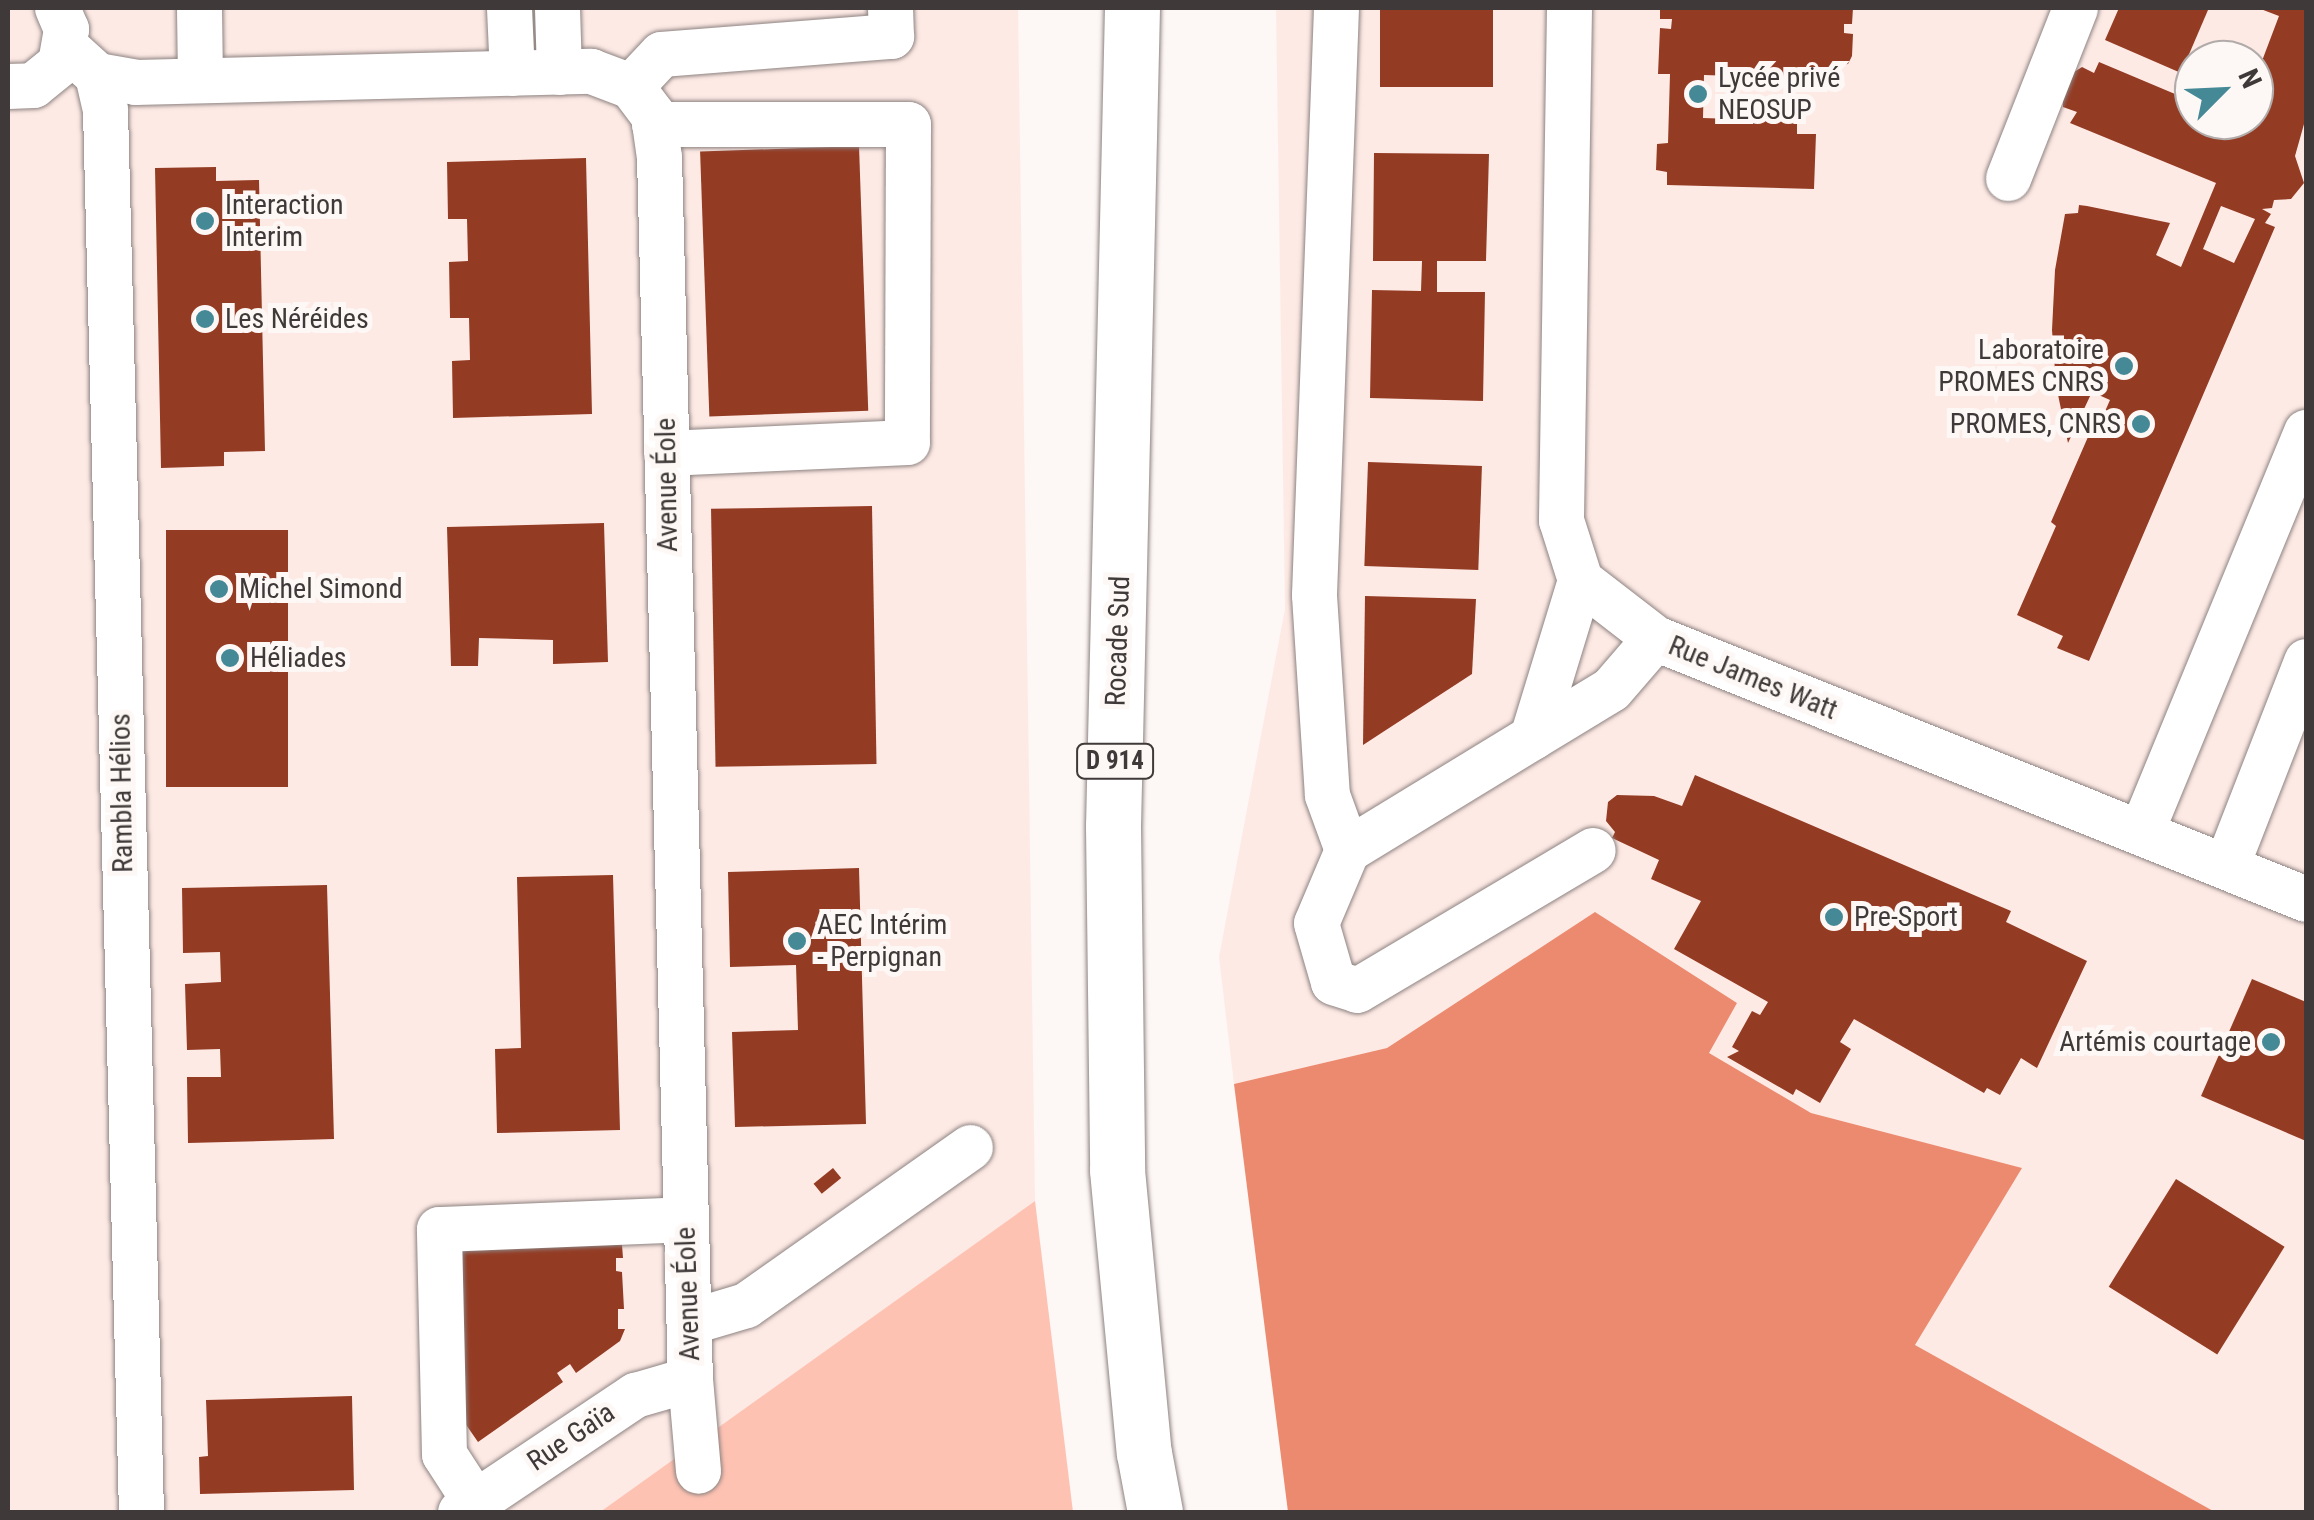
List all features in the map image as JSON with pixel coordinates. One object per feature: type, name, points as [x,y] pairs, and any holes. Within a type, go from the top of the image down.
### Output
[{"type":"main road","name":"Rocade Sud","points":[[1098,8],[1083,829],[1084,1164],[1110,1455],[1120,1512]]},
{"type":"main road","name":"Rocade Sud","points":[[1132,8],[1114,826],[1118,1170],[1144,1453],[1155,1512]]},
{"type":"street","points":[[199,8],[200,80]]},
{"type":"street","points":[[509,8],[512,73]]},
{"type":"street","points":[[557,8],[559,72]]},
{"type":"street","points":[[8,86],[34,85],[48,76],[74,43],[135,82],[591,71],[632,86],[661,54],[891,36],[890,8]]},
{"type":"street","points":[[1336,8],[1314,595],[1327,795],[1347,850]]},
{"type":"street","points":[[1532,737],[1580,580],[1561,520],[1568,8]]},
{"type":"street","points":[[2008,178],[2075,8]]},
{"type":"street","name":"Rambla Hélios","points":[[74,43],[104,110],[141,1512]]},
{"type":"street","name":"Avenue Éole","points":[[632,86],[653,114],[659,157],[688,1322],[698,1470]]},
{"type":"street","points":[[654,124],[908,124],[906,442],[666,453]]},
{"type":"street","points":[[2141,832],[2306,432]]},
{"type":"street","name":"Rue James Watt","points":[[1580,580],[1656,638],[2227,864],[2306,899]]},
{"type":"street","points":[[1594,850],[1357,990],[1333,982],[1316,922],[1347,850],[1611,689],[1656,638]]},
{"type":"street","points":[[2227,864],[2306,661]]},
{"type":"street","points":[[688,1322],[746,1305],[970,1148]]},
{"type":"street","points":[[467,1507],[444,1454],[439,1229],[686,1219]]},
{"type":"street","name":"Rue Gaïa","points":[[467,1507],[635,1394],[690,1380]]},
{"type":"shaded area","points":[[8,8],[1018,8],[1035,1201],[600,1512],[8,1512]]},
{"type":"shaded area","points":[[1276,8],[2306,8],[2306,1512],[2215,1512],[1915,1345],[2021,1168],[1811,1113],[1708,1053],[1737,1003],[1595,912],[1387,1048],[1234,1084],[1219,957],[1285,609]]},
{"type":"shaded area","points":[[1595,912],[1737,1003],[1709,1053],[1811,1113],[2022,1168],[1915,1345],[2215,1512],[1288,1512],[1234,1084],[1387,1048]]},
{"type":"shaded area","points":[[1035,1201],[1073,1512],[600,1512]]},
{"type":"building","points":[[1380,8],[1493,8],[1493,87],[1380,87]]},
{"type":"building","points":[[1660,8],[1853,8],[1852,24],[1844,24],[1844,33],[1853,34],[1852,56],[1848,64],[1832,66],[1831,79],[1704,75],[1703,118],[1797,121],[1797,134],[1816,134],[1814,189],[1667,185],[1667,172],[1656,170],[1657,144],[1668,143],[1670,74],[1658,74],[1660,28],[1671,29],[1672,19],[1660,19]]},
{"type":"building","points":[[2119,8],[2208,10],[2195,40],[2174,40],[2174,70],[2105,40]]},
{"type":"building","name":"PROMES, CNRS","points":[[2258,8],[2306,8],[2306,117],[2295,156],[2304,183],[2291,199],[2274,200],[2272,208],[2262,209],[2271,214],[2265,223],[2275,227],[2089,661],[2057,648],[2063,636],[2017,615],[2056,526],[2051,522],[2091,430],[2096,432],[2110,400],[2092,392],[2068,443],[2056,385],[2052,330],[2055,270],[2065,214],[2078,213],[2079,205],[2170,223],[2156,255],[2181,267],[2216,183],[2070,123],[2077,112],[2063,107],[2063,98],[2074,72],[2082,67],[2094,73],[2099,62],[2174,94],[2174,140],[2274,140],[2274,40],[2270,40],[2279,16]],"holes":[[[2221,206],[2255,219],[2234,263],[2203,249]]]},
{"type":"building","points":[[859,146],[868,411],[709,416],[700,152]]},
{"type":"building","points":[[1374,153],[1489,154],[1486,261],[1437,261],[1437,292],[1485,292],[1483,401],[1370,398],[1372,290],[1421,291],[1422,261],[1373,261]]},
{"type":"building","points":[[586,158],[592,414],[453,418],[452,361],[470,360],[469,318],[450,318],[449,262],[468,261],[467,219],[448,219],[447,162]]},
{"type":"building","name":"Les Néréides","points":[[216,167],[216,181],[259,180],[265,451],[224,452],[224,466],[161,468],[155,168]]},
{"type":"building","points":[[1368,462],[1482,466],[1478,570],[1364,566]]},
{"type":"building","points":[[872,506],[877,764],[716,767],[711,509]]},
{"type":"building","points":[[604,523],[608,662],[553,664],[553,640],[479,638],[478,666],[451,666],[447,527]]},
{"type":"building","name":"Héliades","points":[[166,530],[288,530],[288,787],[166,787]]},
{"type":"building","points":[[1365,596],[1476,599],[1472,674],[1363,745]]},
{"type":"building","points":[[1695,775],[2011,911],[2006,922],[2087,961],[2037,1068],[2021,1058],[2000,1095],[1987,1088],[1984,1093],[1854,1019],[1840,1042],[1851,1049],[1820,1103],[1796,1089],[1793,1095],[1727,1057],[1739,1051],[1732,1047],[1752,1011],[1760,1015],[1768,1002],[1674,949],[1701,901],[1651,879],[1659,860],[1612,838],[1615,832],[1606,821],[1608,802],[1617,795],[1654,796],[1682,806]]},
{"type":"building","points":[[859,868],[866,1124],[735,1127],[732,1032],[798,1030],[796,965],[730,967],[728,872]]},
{"type":"building","points":[[613,875],[620,1130],[497,1133],[495,1049],[521,1048],[517,877]]},
{"type":"building","points":[[327,885],[334,1139],[188,1143],[187,1077],[221,1077],[220,1049],[187,1050],[185,984],[221,982],[220,952],[183,953],[182,888]]},
{"type":"building","points":[[2252,979],[2306,1002],[2306,1141],[2201,1096]]},
{"type":"building","points":[[833,1168],[841,1178],[822,1194],[814,1184]]},
{"type":"building","points":[[2176,1179],[2285,1247],[2217,1355],[2109,1287]]},
{"type":"building","points":[[621,1232],[623,1258],[616,1258],[616,1271],[622,1272],[624,1309],[618,1309],[618,1329],[625,1329],[620,1341],[576,1373],[570,1364],[557,1373],[563,1382],[478,1442],[460,1416],[455,1236]]},
{"type":"building","points":[[352,1396],[354,1490],[200,1494],[199,1457],[208,1456],[206,1400]]},
{"type":"place","name":"Lycée privé NEOSUP","points":[[1698,94]]},
{"type":"place","name":"Interaction Interim","points":[[205,221]]},
{"type":"place","name":"Les Néréides","points":[[205,319]]},
{"type":"place","name":"Laboratoire PROMES CNRS","points":[[2124,366]]},
{"type":"place","name":"PROMES, CNRS","points":[[2141,424]]},
{"type":"place","name":"Michel Simond","points":[[219,589]]},
{"type":"place","name":"Héliades","points":[[230,658]]},
{"type":"place","name":"Pre-Sport","points":[[1834,917]]},
{"type":"place","name":"AEC Intérim - Perpignan","points":[[797,941]]},
{"type":"place","name":"Artémis courtage","points":[[2271,1042]]}]
